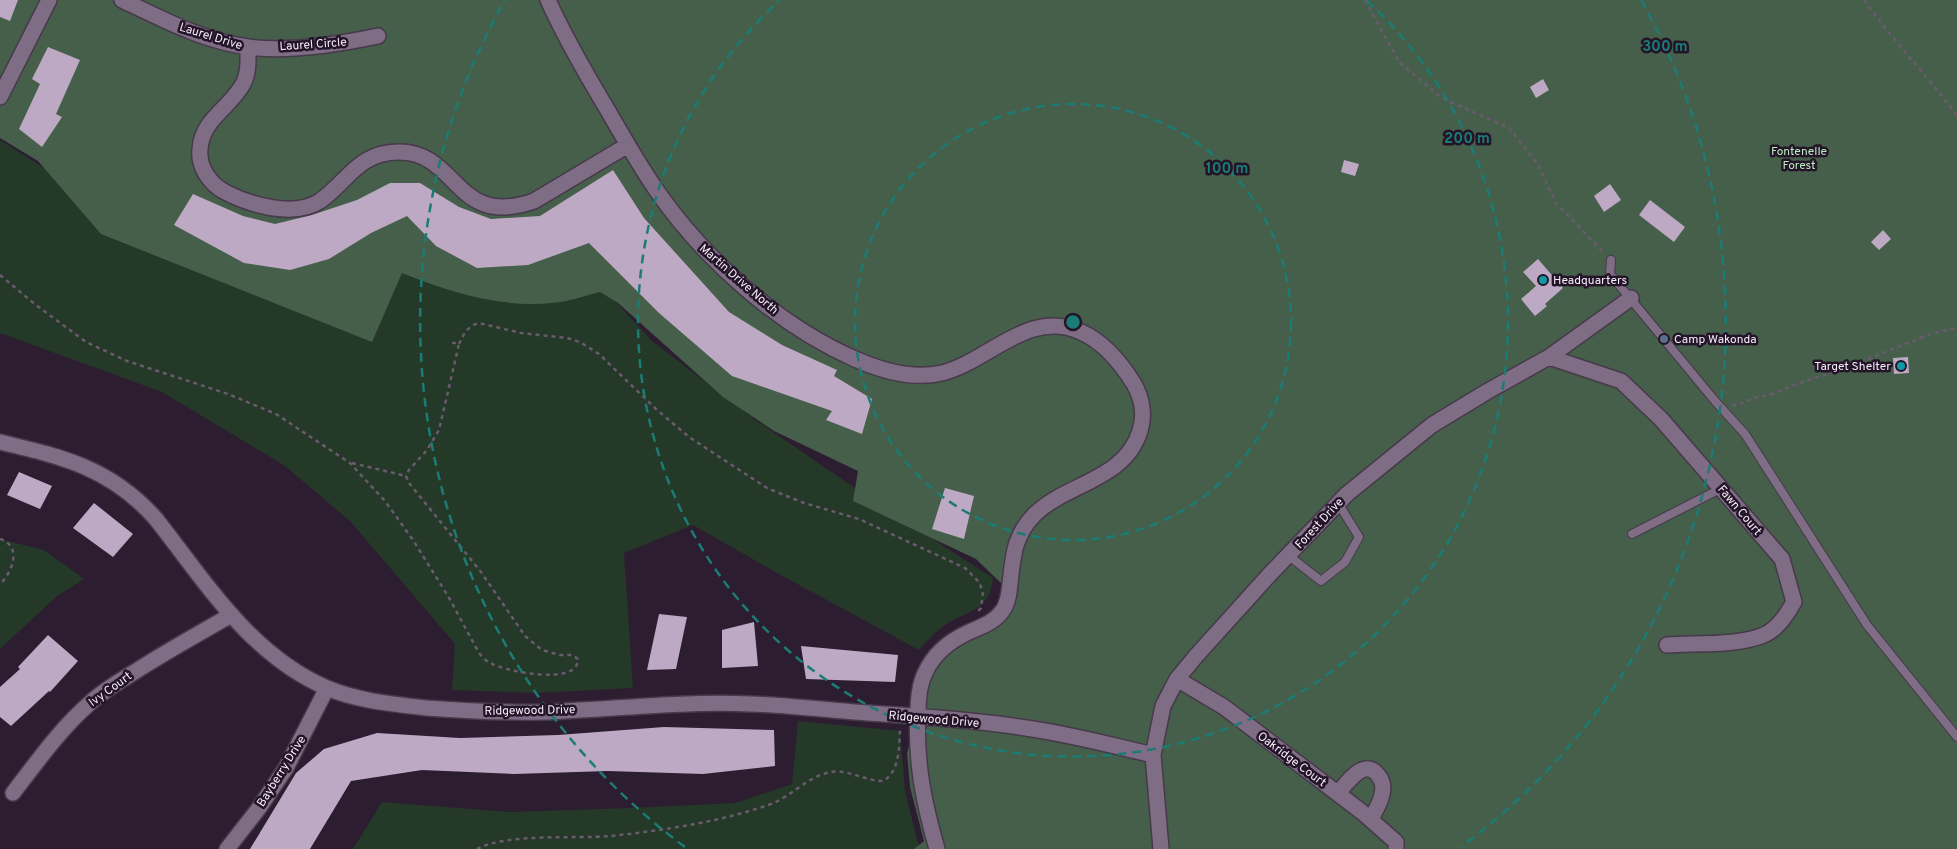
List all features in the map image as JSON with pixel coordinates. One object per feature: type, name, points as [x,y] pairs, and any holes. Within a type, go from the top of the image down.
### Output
[{"type":"street","points":[[0,97],[49,0]]},
{"type":"street","name":"Laurel Drive","points":[[122,0],[198,34],[248,47],[247,70],[243,83],[206,128],[199,150],[200,162],[211,181],[221,189],[256,204],[272,208],[289,208],[304,207],[318,202],[365,161],[382,154],[398,152],[409,153],[428,160],[436,165],[468,195],[484,204],[505,208],[520,206],[534,201],[628,144]]},
{"type":"street","name":"Martin Drive North","points":[[548,0],[571,47],[628,144],[678,219],[720,264],[769,307],[808,334],[872,367],[894,374],[915,375],[938,374],[960,367],[1026,331],[1041,326],[1066,326],[1090,336],[1100,343],[1122,366],[1139,393],[1143,416],[1141,427],[1131,449],[1113,468],[1058,497],[1033,516],[1022,530],[1015,544],[1006,606],[998,616],[987,624],[954,639],[941,649],[931,661],[923,676],[917,716],[917,751],[921,785],[936,849]]},
{"type":"street","name":"Laurel Circle","points":[[248,47],[304,47],[350,42],[378,36]]},
{"type":"street","name":"Forest Drive","points":[[1161,849],[1153,754],[1163,706],[1177,679],[1270,574],[1338,502],[1432,425],[1548,357],[1631,298]]},
{"type":"street","name":"Fawn Court","points":[[1548,357],[1621,381],[1661,419],[1782,559],[1794,602],[1784,619],[1767,633],[1744,640],[1666,645]]},
{"type":"street","name":"Ridgewood Drive","points":[[0,442],[70,460],[97,472],[127,490],[156,519],[249,636],[270,655],[290,669],[327,688],[349,696],[374,701],[452,710],[544,712],[678,704],[751,704],[917,716],[1027,728],[1153,754]]},
{"type":"street","name":"Ivy Court","points":[[13,793],[52,743],[91,702],[113,685],[231,615]]},
{"type":"street","name":"Oakridge Court","points":[[1177,679],[1224,707],[1338,793],[1396,842],[1396,849]]},
{"type":"street","name":"Bayberry Drive","points":[[227,849],[259,808],[286,768],[327,688]]},
{"type":"street","points":[[1338,793],[1357,772],[1364,769],[1375,771],[1381,779],[1382,794],[1371,819]]},
{"type":"lane","points":[[1611,260],[1610,274],[1715,401],[1745,434],[1867,625],[1957,738]]},
{"type":"lane","points":[[1632,534],[1722,488]]},
{"type":"lane","points":[[1289,556],[1321,581],[1345,562],[1359,537],[1338,502]]},
{"type":"path","points":[[1365,0],[1399,62],[1442,98],[1509,128],[1538,165],[1556,203],[1611,260]]},
{"type":"path","points":[[1864,0],[1879,21],[1940,92],[1957,116]]},
{"type":"path","points":[[0,275],[36,306],[86,342],[127,361],[228,394],[276,414],[350,463],[384,501],[413,540],[448,596],[479,653],[485,660],[501,667],[550,676],[560,675],[574,668],[578,663],[576,656],[560,655],[542,650],[525,636],[481,572],[413,489],[406,476],[350,463]]},
{"type":"path","points":[[406,476],[411,467],[434,440],[439,430],[459,344],[464,332],[473,324],[479,323],[521,333],[567,338],[580,342],[599,354],[674,424],[747,477],[785,496],[867,523],[965,568],[979,582],[983,592],[981,608]]},
{"type":"path","points":[[1715,401],[1727,405],[1738,405],[1838,371],[1933,333],[1957,328]]},
{"type":"path","points":[[450,342],[459,344]]},
{"type":"path","points":[[0,539],[4,540],[12,550],[14,564],[7,578],[0,584]]},
{"type":"path","points":[[477,849],[496,842],[609,836],[704,822],[774,803],[814,779],[832,772],[841,772],[882,781],[888,778],[895,770],[900,715]]},
{"type":"green space","name":"Fontenelle Forest","points":[[0,0],[1957,0],[1957,849],[914,849],[924,841],[910,787],[907,753],[912,736],[918,671],[993,611],[1001,602],[1004,586],[976,559],[853,501],[858,471],[774,431],[723,397],[618,303],[600,292],[557,302],[513,303],[494,301],[456,292],[402,273],[372,342],[101,234],[38,161],[0,138]]},
{"type":"green space","points":[[0,140],[148,234],[336,275],[581,264],[652,341],[754,419],[871,499],[993,578],[987,598],[975,609],[942,627],[919,650],[693,525],[624,553],[633,688],[536,693],[452,690],[455,644],[350,521],[285,466],[162,392],[0,333]]},
{"type":"green space","points":[[0,539],[44,550],[84,579],[56,597],[0,649]]},
{"type":"green space","points":[[798,721],[900,731],[905,791],[919,847],[917,849],[353,849],[382,802],[510,812],[735,803],[792,784]]},
{"type":"building","points":[[0,0],[18,0],[10,21],[0,17]]},
{"type":"building","points":[[48,47],[80,60],[56,114],[62,117],[42,147],[19,129],[40,84],[32,79]]},
{"type":"building","points":[[1543,79],[1549,90],[1536,98],[1530,87]]},
{"type":"building","points":[[1344,160],[1359,164],[1355,176],[1341,172]]},
{"type":"building","points":[[613,170],[644,218],[729,312],[782,345],[837,370],[834,376],[872,399],[862,434],[826,420],[832,411],[732,376],[659,313],[589,243],[528,265],[477,268],[436,246],[407,216],[371,233],[329,259],[290,270],[244,263],[174,225],[193,194],[243,216],[275,224],[312,215],[357,200],[390,183],[420,183],[459,207],[491,219],[540,216]]},
{"type":"building","points":[[1610,184],[1621,200],[1604,212],[1594,196]]},
{"type":"building","points":[[1650,200],[1685,227],[1674,242],[1639,215]]},
{"type":"building","points":[[1883,230],[1891,239],[1879,250],[1871,242]]},
{"type":"building","name":"Headquarters","points":[[1538,259],[1563,288],[1535,316],[1521,299],[1536,286],[1523,272]]},
{"type":"building","name":"Target Shelter","points":[[1908,357],[1909,373],[1894,374],[1893,358]]},
{"type":"building","points":[[19,472],[52,486],[40,509],[7,495]]},
{"type":"building","points":[[945,488],[974,496],[964,539],[932,529]]},
{"type":"building","points":[[94,503],[133,534],[113,557],[73,528]]},
{"type":"building","points":[[659,614],[687,617],[676,669],[647,670]]},
{"type":"building","points":[[754,622],[758,666],[722,668],[722,630]]},
{"type":"building","points":[[48,635],[78,661],[50,692],[11,726],[0,717],[0,687],[20,669],[18,667]]},
{"type":"building","points":[[801,646],[898,655],[895,682],[806,679]]},
{"type":"building","points":[[664,727],[774,730],[775,766],[703,774],[608,771],[514,774],[422,770],[351,781],[310,849],[250,849],[296,773],[324,749],[377,733],[460,738],[558,735]]},
{"type":"place","name":"Headquarters","points":[[1543,280]]},
{"type":"place","name":"Camp Wakonda","points":[[1664,339]]},
{"type":"place","name":"Target Shelter","points":[[1901,366]]}]
